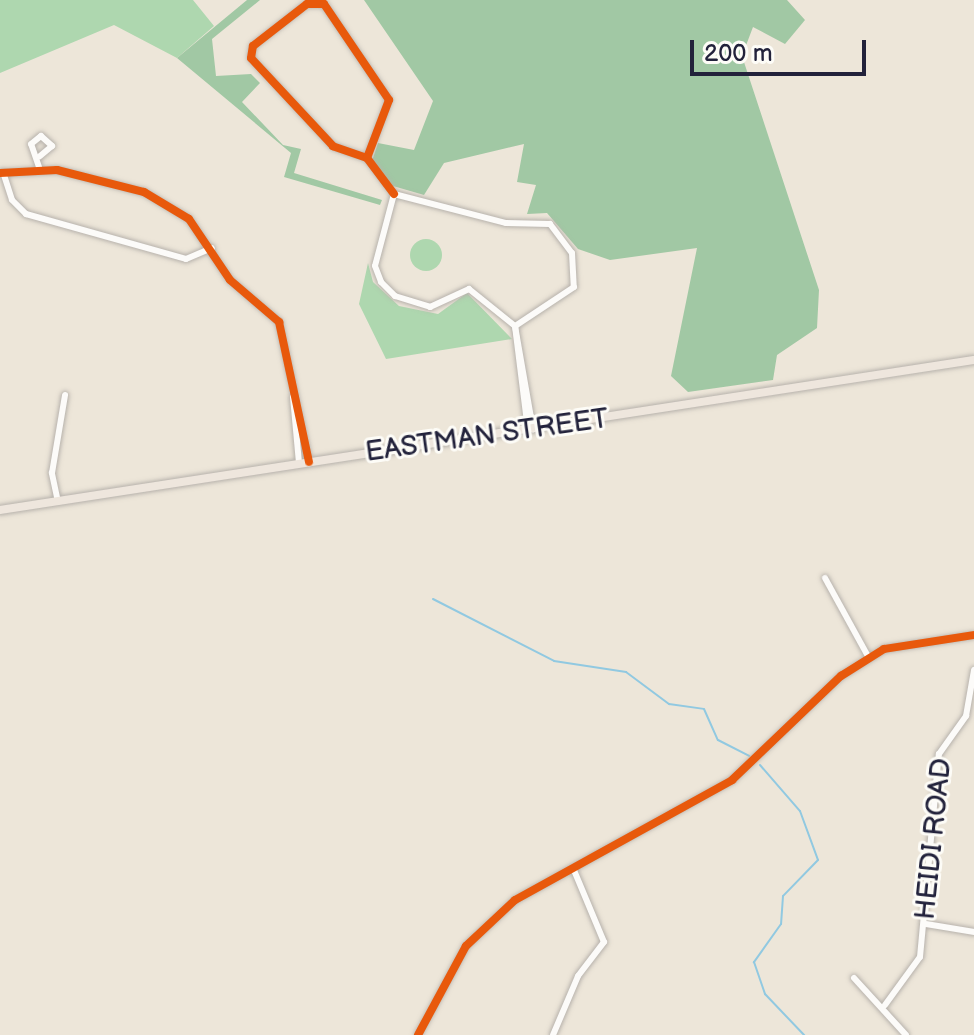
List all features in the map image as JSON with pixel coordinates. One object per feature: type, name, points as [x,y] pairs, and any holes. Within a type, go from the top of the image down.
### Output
[{"type":"main road","name":"EASTMAN STREET","points":[[0,510],[974,360]]},
{"type":"street","points":[[367,158],[389,100],[324,4],[307,4],[253,46],[251,58],[333,146],[367,158],[394,194],[506,223],[550,224],[572,253],[574,287],[515,326]]},
{"type":"street","points":[[39,167],[40,156]]},
{"type":"street","points":[[212,248],[186,259],[26,214],[12,200],[2,173],[39,167],[163,200],[212,248],[230,280],[276,316],[304,462]]},
{"type":"street","points":[[394,194],[375,266],[381,282],[395,296],[430,307],[469,289],[515,326],[531,430]]},
{"type":"street","points":[[58,502],[52,473],[65,395]]},
{"type":"street","points":[[825,578],[869,658]]},
{"type":"street","points":[[418,1035],[474,936],[515,900],[732,780],[869,658],[908,641],[974,635]]},
{"type":"street","name":"HEIDI ROAD","points":[[885,1005],[915,970],[926,924],[939,754],[966,716],[974,670]]},
{"type":"street","points":[[553,1035],[578,976],[604,942],[573,868]]},
{"type":"street","points":[[926,924],[974,932]]},
{"type":"street","points":[[854,978],[885,1005],[906,1035]]},
{"type":"green space","points":[[0,0],[193,0],[214,26],[177,58],[114,25],[0,73]]},
{"type":"green space","points":[[247,0],[260,0],[212,39],[216,76],[251,74],[260,83],[242,102],[283,145],[301,149],[294,173],[382,200],[380,205],[284,177],[291,153],[177,58]]},
{"type":"green space","points":[[364,0],[787,0],[805,20],[785,44],[753,27],[742,56],[819,290],[817,328],[777,355],[773,380],[688,392],[671,376],[697,248],[610,260],[578,249],[547,213],[527,214],[536,185],[517,182],[524,144],[444,163],[424,195],[393,186],[372,161],[378,143],[414,150],[433,101]]},
{"type":"green space","points":[[426,239],[437,244],[442,255],[437,266],[426,271],[415,266],[410,255],[415,244]]},
{"type":"green space","points":[[368,263],[373,282],[399,306],[438,314],[467,293],[512,339],[386,359],[359,304]]},
{"type":"waterway","points":[[433,599],[554,661],[626,672],[669,704],[704,709],[718,740],[749,756]]},
{"type":"waterway","points":[[760,765],[800,811],[818,860],[783,896],[781,924],[754,962],[765,994],[804,1035]]},
{"type":"cycle path","points":[[367,158],[333,146],[251,58],[253,46],[307,4],[324,4],[389,100],[367,158],[394,194]]},
{"type":"cycle path","points":[[0,173],[57,170],[144,192],[189,219],[230,280],[279,322],[309,462]]},
{"type":"cycle path","points":[[418,1035],[466,946],[515,900],[732,780],[841,676],[884,649],[974,635]]}]
